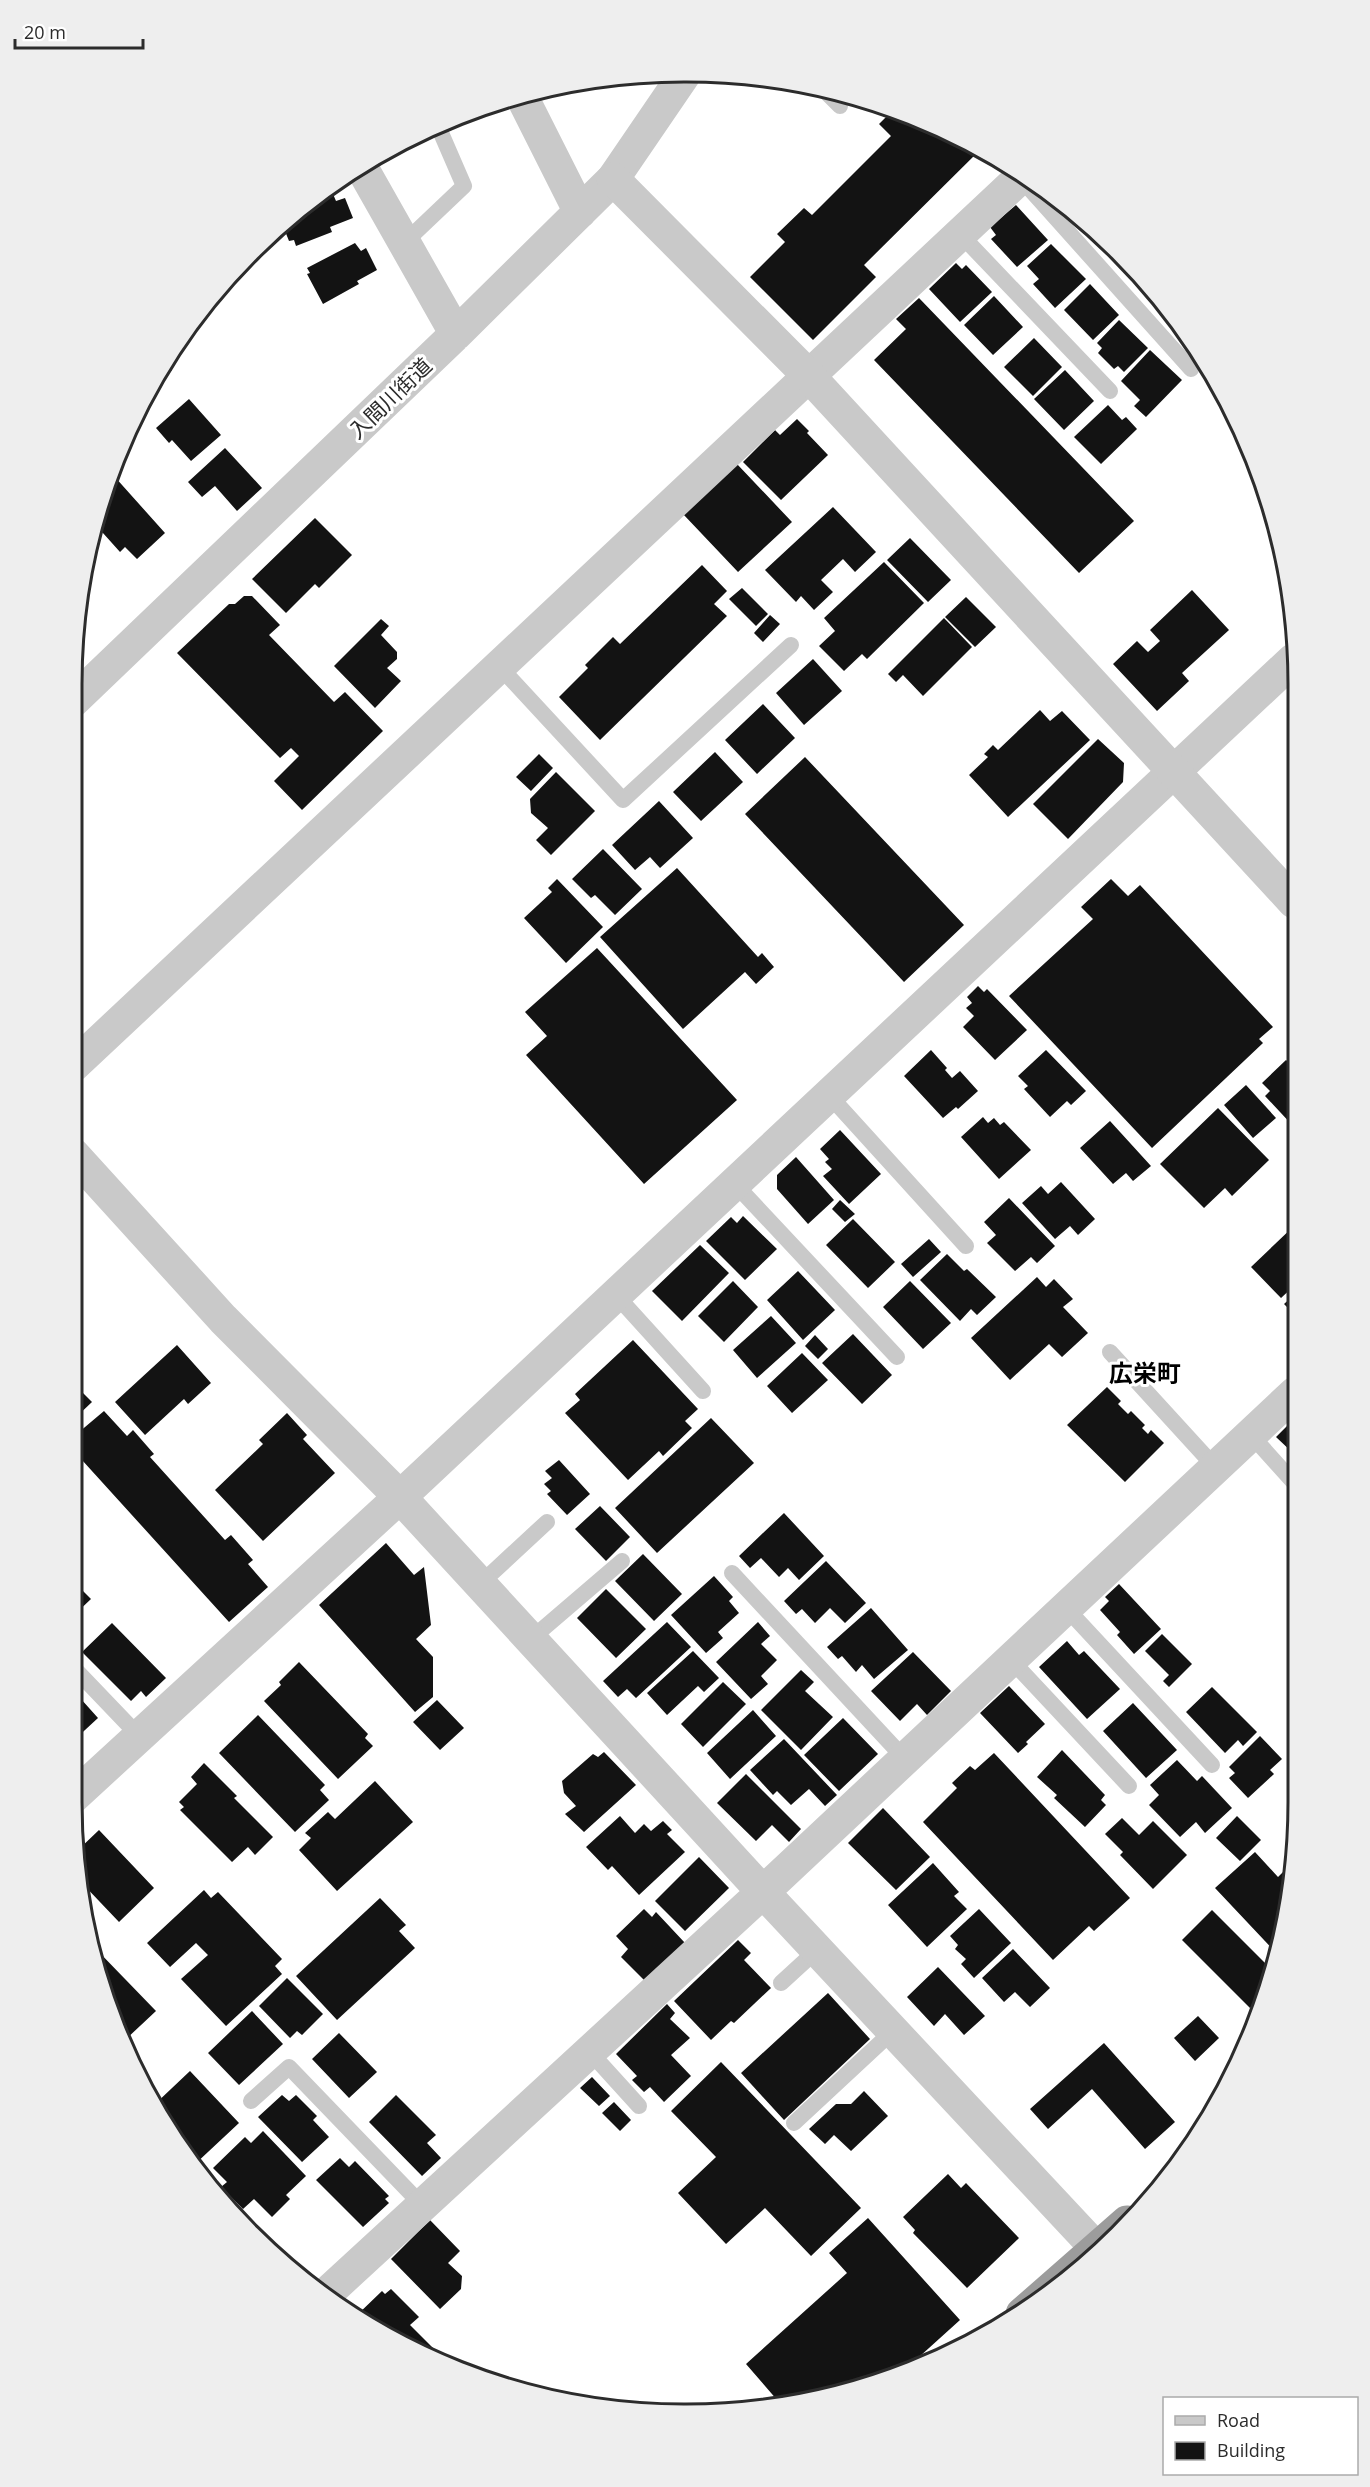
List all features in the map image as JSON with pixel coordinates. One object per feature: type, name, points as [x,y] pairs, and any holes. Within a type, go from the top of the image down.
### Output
[{"type":"street","name":"入間川街道","points":[[82,692],[456,334],[613,179],[679,82]]},
{"type":"street","points":[[526,104],[580,212]]},
{"type":"street","points":[[366,174],[456,334]]},
{"type":"street","points":[[613,179],[808,375],[1288,896]]},
{"type":"street","points":[[82,1058],[1016,182]]},
{"type":"street","points":[[82,1789],[400,1497],[1172,770],[1287,665]]},
{"type":"street","points":[[82,1164],[223,1319],[400,1497],[763,1892],[1093,2245]]},
{"type":"street","points":[[331,2289],[763,1892],[1288,1400]]},
{"type":"lane","points":[[836,102],[840,106]]},
{"type":"lane","points":[[404,243],[464,186],[441,134]]},
{"type":"lane","points":[[1040,198],[1191,369]]},
{"type":"lane","points":[[960,234],[1110,391]]},
{"type":"lane","points":[[498,666],[623,800],[791,645]]},
{"type":"lane","points":[[828,1094],[966,1246]]},
{"type":"lane","points":[[734,1183],[897,1356]]},
{"type":"lane","points":[[615,1294],[703,1391]]},
{"type":"lane","points":[[1110,1352],[1216,1468]]},
{"type":"lane","points":[[1251,1435],[1288,1476]]},
{"type":"lane","points":[[480,1584],[547,1522]]},
{"type":"lane","points":[[531,1639],[622,1561]]},
{"type":"lane","points":[[732,1573],[905,1759]]},
{"type":"lane","points":[[1066,1608],[1212,1765]]},
{"type":"lane","points":[[1011,1660],[1129,1786]]},
{"type":"lane","points":[[82,1676],[139,1736]]},
{"type":"lane","points":[[781,1983],[817,1950]]},
{"type":"lane","points":[[794,2123],[893,2031]]},
{"type":"lane","points":[[590,2052],[639,2106]]},
{"type":"lane","points":[[251,2101],[289,2067],[422,2205]]},
{"type":"building","points":[[886,117],[916,128],[973,157],[864,265],[876,277],[813,340],[750,277],[785,242],[777,234],[804,208],[812,215],[891,136],[879,124]]},
{"type":"building","points":[[334,196],[336,201],[345,198],[353,218],[330,227],[332,232],[296,246],[294,240],[289,241],[286,234],[318,207]]},
{"type":"building","points":[[1016,205],[1048,240],[1017,267],[991,239],[996,235],[990,227]]},
{"type":"building","points":[[355,243],[361,251],[366,248],[377,270],[357,281],[359,284],[323,304],[307,274],[310,273],[307,268]]},
{"type":"building","points":[[1051,244],[1086,279],[1055,308],[1033,284],[1039,279],[1027,266]]},
{"type":"building","points":[[956,263],[962,269],[966,265],[992,292],[960,322],[929,289]]},
{"type":"building","points":[[1090,284],[1119,315],[1093,340],[1064,310]]},
{"type":"building","points":[[994,296],[1023,327],[993,355],[964,325]]},
{"type":"building","points":[[919,298],[1134,521],[1079,573],[874,360],[906,329],[896,319]]},
{"type":"building","points":[[1119,320],[1148,348],[1124,372],[1118,366],[1114,369],[1098,353],[1102,348],[1097,343]]},
{"type":"building","points":[[1034,338],[1062,367],[1033,396],[1004,367]]},
{"type":"building","points":[[1150,350],[1182,380],[1146,417],[1134,406],[1140,400],[1121,381]]},
{"type":"building","points":[[1065,370],[1094,401],[1064,430],[1034,399]]},
{"type":"building","points":[[189,399],[221,435],[191,461],[172,440],[169,443],[156,428]]},
{"type":"building","points":[[1108,405],[1122,420],[1126,417],[1137,429],[1101,464],[1074,437]]},
{"type":"building","points":[[797,419],[828,455],[781,500],[743,462],[775,430],[780,435]]},
{"type":"building","points":[[225,448],[262,488],[237,511],[215,486],[202,497],[188,482]]},
{"type":"building","points":[[737,464],[792,522],[738,572],[683,514]]},
{"type":"building","points":[[118,480],[165,533],[137,559],[125,547],[120,552],[102,532]]},
{"type":"building","points":[[833,507],[876,552],[855,572],[843,559],[821,580],[833,592],[814,610],[801,596],[796,602],[765,570]]},
{"type":"building","points":[[315,518],[352,555],[319,588],[315,584],[286,613],[252,579]]},
{"type":"building","points":[[910,538],[951,580],[928,602],[887,560]]},
{"type":"building","points":[[884,562],[924,603],[867,659],[862,654],[844,671],[819,646],[835,631],[824,618]]},
{"type":"building","points":[[702,565],[727,591],[714,604],[727,616],[600,740],[559,697],[588,668],[585,665],[613,637],[620,644]]},
{"type":"building","points":[[742,588],[768,614],[756,626],[729,599]]},
{"type":"building","points":[[1192,590],[1229,630],[1182,673],[1189,681],[1157,711],[1113,664],[1137,641],[1148,652],[1160,641],[1150,630]]},
{"type":"building","points":[[244,596],[252,596],[280,625],[269,635],[334,702],[345,692],[383,731],[302,810],[274,781],[299,756],[291,748],[280,758],[177,653],[229,604],[235,604]]},
{"type":"building","points":[[966,597],[996,627],[975,647],[945,617]]},
{"type":"building","points":[[770,615],[780,624],[763,642],[754,633]]},
{"type":"building","points":[[944,618],[972,647],[923,696],[903,675],[896,682],[888,674]]},
{"type":"building","points":[[381,619],[389,626],[381,635],[397,652],[397,659],[387,668],[401,681],[375,708],[334,666]]},
{"type":"building","points":[[813,659],[842,691],[804,725],[776,693]]},
{"type":"building","points":[[763,704],[795,738],[757,774],[725,740]]},
{"type":"building","points":[[1040,710],[1050,721],[1062,711],[1090,740],[1008,817],[969,775],[988,757],[984,754],[993,745],[998,750]]},
{"type":"building","points":[[1098,739],[1124,763],[1123,782],[1068,839],[1033,804]]},
{"type":"building","points":[[715,752],[743,782],[701,821],[673,792]]},
{"type":"building","points":[[539,754],[553,768],[531,791],[516,777]]},
{"type":"building","points":[[805,757],[964,925],[904,982],[745,814]]},
{"type":"building","points":[[556,772],[595,811],[551,855],[536,840],[548,828],[531,813],[530,799]]},
{"type":"building","points":[[659,801],[693,838],[660,868],[650,857],[635,870],[612,845]]},
{"type":"building","points":[[603,849],[642,889],[615,915],[595,895],[591,898],[572,879]]},
{"type":"building","points":[[677,868],[758,957],[762,953],[774,967],[756,984],[745,972],[683,1029],[600,937]]},
{"type":"building","points":[[557,879],[603,927],[566,963],[524,918],[552,892],[548,888]]},
{"type":"building","points":[[1111,879],[1128,896],[1140,885],[1273,1027],[1259,1039],[1263,1043],[1152,1148],[1009,996],[1093,919],[1081,907]]},
{"type":"building","points":[[597,948],[737,1100],[644,1184],[526,1055],[547,1036],[525,1012]]},
{"type":"building","points":[[978,986],[984,992],[987,989],[1027,1030],[995,1060],[963,1027],[974,1016],[966,1008],[972,1003],[967,997]]},
{"type":"building","points":[[931,1050],[947,1068],[945,1070],[952,1078],[960,1071],[978,1091],[958,1109],[956,1107],[943,1118],[904,1076]]},
{"type":"building","points":[[1046,1050],[1086,1091],[1071,1105],[1067,1101],[1050,1117],[1024,1089],[1028,1086],[1018,1076]]},
{"type":"building","points":[[1286,1060],[1288,1062],[1288,1121],[1265,1096],[1270,1091],[1262,1083]]},
{"type":"building","points":[[1246,1085],[1276,1118],[1253,1138],[1224,1105]]},
{"type":"building","points":[[1218,1108],[1269,1160],[1232,1196],[1225,1188],[1204,1208],[1160,1164]]},
{"type":"building","points":[[983,1117],[988,1123],[994,1118],[1000,1125],[1004,1122],[1031,1150],[999,1179],[961,1137]]},
{"type":"building","points":[[1110,1121],[1151,1166],[1133,1181],[1126,1173],[1113,1184],[1080,1148]]},
{"type":"building","points":[[840,1130],[881,1174],[849,1204],[823,1176],[832,1169],[825,1162],[829,1159],[820,1149]]},
{"type":"building","points":[[796,1157],[834,1200],[808,1224],[777,1189],[777,1175]]},
{"type":"building","points":[[1061,1182],[1095,1219],[1078,1235],[1070,1226],[1055,1239],[1022,1203],[1041,1186],[1048,1194]]},
{"type":"building","points":[[1009,1198],[1055,1246],[1037,1263],[1031,1257],[1015,1271],[987,1243],[996,1235],[984,1222]]},
{"type":"building","points":[[840,1200],[855,1214],[845,1222],[832,1209]]},
{"type":"building","points":[[743,1216],[777,1249],[745,1280],[706,1241],[731,1217],[737,1223]]},
{"type":"building","points":[[853,1219],[895,1262],[868,1288],[826,1245]]},
{"type":"building","points":[[1288,1232],[1288,1292],[1281,1298],[1251,1267]]},
{"type":"building","points":[[929,1239],[941,1252],[913,1277],[901,1264]]},
{"type":"building","points":[[700,1245],[729,1273],[682,1321],[652,1291]]},
{"type":"building","points":[[947,1254],[964,1271],[967,1269],[996,1297],[977,1315],[971,1309],[960,1321],[920,1280]]},
{"type":"building","points":[[798,1271],[835,1310],[803,1340],[767,1300]]},
{"type":"building","points":[[1037,1277],[1046,1287],[1054,1279],[1073,1299],[1063,1307],[1088,1333],[1062,1357],[1049,1344],[1010,1380],[971,1338]]},
{"type":"building","points":[[733,1281],[758,1307],[724,1342],[698,1316]]},
{"type":"building","points":[[910,1281],[951,1323],[923,1349],[883,1307]]},
{"type":"building","points":[[771,1316],[796,1343],[757,1378],[733,1350]]},
{"type":"building","points":[[853,1334],[892,1375],[862,1404],[822,1363]]},
{"type":"building","points":[[815,1335],[828,1349],[818,1359],[805,1346]]},
{"type":"building","points":[[633,1340],[698,1409],[685,1421],[692,1428],[663,1456],[659,1451],[628,1480],[565,1413],[580,1400],[575,1394]]},
{"type":"building","points":[[177,1345],[211,1383],[188,1404],[184,1399],[145,1435],[115,1402]]},
{"type":"building","points":[[802,1353],[828,1380],[792,1413],[767,1386]]},
{"type":"building","points":[[1107,1387],[1121,1401],[1118,1404],[1128,1414],[1131,1411],[1145,1425],[1142,1428],[1148,1434],[1151,1430],[1164,1443],[1125,1482],[1067,1425]]},
{"type":"building","points":[[82,1392],[92,1402],[82,1412]]},
{"type":"building","points":[[104,1411],[127,1436],[133,1430],[154,1454],[150,1457],[225,1540],[231,1535],[253,1560],[248,1564],[268,1587],[229,1622],[82,1460],[82,1430]]},
{"type":"building","points":[[287,1413],[307,1435],[303,1439],[335,1473],[263,1541],[215,1490],[263,1444],[259,1440]]},
{"type":"building","points":[[711,1418],[754,1463],[657,1553],[615,1508]]},
{"type":"building","points":[[1288,1425],[1288,1448],[1276,1437]]},
{"type":"building","points":[[559,1460],[590,1494],[567,1515],[547,1494],[551,1491],[544,1484],[552,1478],[545,1471]]},
{"type":"building","points":[[600,1506],[630,1537],[606,1561],[575,1529]]},
{"type":"building","points":[[784,1513],[824,1556],[799,1580],[788,1568],[779,1577],[761,1558],[750,1568],[739,1556]]},
{"type":"building","points":[[386,1543],[414,1575],[424,1567],[431,1625],[416,1639],[433,1657],[433,1697],[415,1712],[319,1605]]},
{"type":"building","points":[[643,1554],[682,1594],[654,1621],[615,1581]]},
{"type":"building","points":[[826,1561],[866,1603],[845,1623],[830,1608],[815,1623],[802,1609],[796,1614],[784,1601]]},
{"type":"building","points":[[714,1576],[733,1597],[729,1601],[739,1613],[718,1632],[723,1638],[706,1653],[671,1615]]},
{"type":"building","points":[[1119,1584],[1161,1629],[1134,1654],[1117,1635],[1120,1632],[1100,1610],[1109,1601],[1105,1597]]},
{"type":"building","points":[[606,1589],[646,1629],[616,1658],[577,1618]]},
{"type":"building","points":[[82,1590],[91,1599],[82,1608]]},
{"type":"building","points":[[871,1608],[908,1650],[874,1679],[862,1665],[856,1672],[842,1656],[838,1659],[827,1647]]},
{"type":"building","points":[[667,1622],[691,1647],[636,1698],[627,1689],[618,1697],[603,1681]]},
{"type":"building","points":[[758,1622],[770,1636],[761,1644],[777,1660],[761,1676],[768,1684],[751,1699],[716,1662]]},
{"type":"building","points":[[112,1623],[166,1678],[146,1697],[141,1691],[131,1701],[82,1652]]},
{"type":"building","points":[[1162,1634],[1192,1664],[1169,1687],[1163,1681],[1169,1675],[1145,1651]]},
{"type":"building","points":[[1067,1641],[1079,1655],[1084,1651],[1120,1689],[1087,1719],[1039,1667]]},
{"type":"building","points":[[693,1651],[719,1678],[704,1692],[698,1686],[667,1715],[647,1693]]},
{"type":"building","points":[[913,1652],[951,1691],[927,1715],[917,1704],[900,1721],[871,1691]]},
{"type":"building","points":[[299,1662],[368,1734],[365,1738],[373,1746],[338,1779],[264,1701],[281,1685],[279,1682]]},
{"type":"building","points":[[801,1670],[814,1682],[805,1691],[833,1717],[801,1750],[761,1710]]},
{"type":"building","points":[[723,1682],[746,1704],[703,1747],[681,1724]]},
{"type":"building","points":[[1009,1686],[1045,1724],[1018,1753],[980,1713]]},
{"type":"building","points":[[1212,1687],[1257,1732],[1243,1746],[1238,1740],[1225,1753],[1186,1712]]},
{"type":"building","points":[[82,1700],[98,1718],[82,1733]]},
{"type":"building","points":[[437,1700],[464,1728],[440,1750],[413,1722]]},
{"type":"building","points":[[1133,1703],[1177,1750],[1146,1778],[1103,1731]]},
{"type":"building","points":[[753,1710],[776,1736],[730,1779],[707,1753]]},
{"type":"building","points":[[258,1715],[325,1785],[320,1790],[329,1800],[295,1832],[219,1753]]},
{"type":"building","points":[[843,1718],[878,1754],[839,1791],[804,1755]]},
{"type":"building","points":[[1260,1736],[1282,1759],[1270,1770],[1274,1774],[1248,1798],[1229,1778],[1235,1773],[1229,1767]]},
{"type":"building","points":[[784,1739],[837,1795],[825,1806],[809,1789],[791,1805],[777,1791],[773,1795],[750,1770]]},
{"type":"building","points":[[1062,1750],[1105,1795],[1101,1800],[1106,1805],[1085,1827],[1054,1798],[1057,1795],[1037,1777]]},
{"type":"building","points":[[604,1752],[636,1785],[584,1832],[565,1814],[576,1806],[564,1793],[562,1781],[593,1754],[598,1757]]},
{"type":"building","points":[[994,1753],[1130,1898],[1094,1931],[1089,1926],[1053,1960],[923,1822],[957,1788],[952,1783],[970,1766],[975,1770]]},
{"type":"building","points":[[1177,1760],[1197,1781],[1202,1776],[1232,1808],[1205,1833],[1196,1822],[1180,1837],[1149,1805],[1159,1795],[1150,1785]]},
{"type":"building","points":[[204,1763],[237,1796],[234,1798],[273,1837],[255,1855],[248,1847],[232,1862],[180,1810],[184,1807],[179,1802],[197,1784],[191,1777]]},
{"type":"building","points":[[746,1774],[801,1829],[789,1842],[772,1825],[756,1841],[717,1803]]},
{"type":"building","points":[[375,1781],[413,1822],[337,1891],[299,1850],[311,1838],[305,1833],[328,1812],[335,1819]]},
{"type":"building","points":[[883,1808],[930,1857],[896,1890],[848,1843]]},
{"type":"building","points":[[620,1816],[635,1833],[644,1824],[651,1831],[663,1821],[672,1830],[667,1834],[685,1852],[639,1895],[612,1866],[608,1870],[586,1847]]},
{"type":"building","points":[[1237,1816],[1261,1840],[1240,1861],[1216,1838]]},
{"type":"building","points":[[1122,1818],[1139,1835],[1153,1821],[1187,1855],[1153,1889],[1120,1855],[1123,1852],[1105,1834]]},
{"type":"building","points":[[99,1830],[154,1888],[119,1922],[90,1891],[84,1844]]},
{"type":"building","points":[[1255,1852],[1278,1877],[1283,1872],[1270,1946],[1215,1888]]},
{"type":"building","points":[[699,1857],[729,1888],[685,1931],[655,1901]]},
{"type":"building","points":[[933,1863],[959,1892],[954,1896],[967,1909],[927,1947],[888,1905]]},
{"type":"building","points":[[204,1890],[211,1898],[218,1892],[282,1959],[275,1966],[282,1974],[226,2026],[181,1979],[208,1955],[196,1943],[170,1967],[147,1943]]},
{"type":"building","points":[[380,1898],[406,1925],[399,1931],[415,1948],[337,2020],[296,1976]]},
{"type":"building","points":[[644,1909],[652,1917],[656,1912],[685,1943],[645,1981],[621,1957],[628,1949],[616,1936]]},
{"type":"building","points":[[979,1909],[1011,1943],[974,1978],[961,1964],[966,1959],[955,1949],[958,1945],[950,1936]]},
{"type":"building","points":[[1212,1910],[1265,1963],[1252,2006],[1250,2008],[1182,1940]]},
{"type":"building","points":[[738,1940],[751,1953],[744,1960],[771,1988],[734,2023],[731,2021],[711,2040],[674,2001]]},
{"type":"building","points":[[1013,1949],[1050,1988],[1030,2007],[1015,1992],[1004,2002],[982,1978]]},
{"type":"building","points":[[102,1956],[156,2011],[129,2036],[114,1996]]},
{"type":"building","points":[[938,1967],[985,2016],[964,2035],[945,2014],[934,2026],[907,1997]]},
{"type":"building","points":[[287,1978],[323,2014],[302,2035],[297,2031],[290,2038],[259,2006]]},
{"type":"building","points":[[828,1993],[870,2039],[784,2120],[741,2073]]},
{"type":"building","points":[[667,2004],[675,2013],[670,2019],[690,2038],[671,2055],[691,2076],[664,2102],[650,2087],[644,2092],[632,2080],[637,2076],[616,2054]]},
{"type":"building","points":[[252,2011],[283,2044],[239,2085],[208,2053]]},
{"type":"building","points":[[1198,2016],[1219,2038],[1195,2061],[1174,2038]]},
{"type":"building","points":[[339,2033],[377,2072],[349,2098],[312,2059]]},
{"type":"building","points":[[1104,2043],[1175,2122],[1145,2149],[1092,2089],[1048,2129],[1030,2109]]},
{"type":"building","points":[[721,2062],[861,2208],[811,2256],[765,2208],[726,2244],[678,2193],[716,2157],[671,2111]]},
{"type":"building","points":[[190,2071],[239,2123],[200,2159],[161,2099]]},
{"type":"building","points":[[592,2077],[610,2096],[599,2106],[580,2088]]},
{"type":"building","points":[[864,2091],[888,2116],[851,2151],[834,2135],[825,2144],[809,2129],[836,2104],[851,2104]]},
{"type":"building","points":[[282,2095],[289,2101],[296,2095],[317,2116],[313,2120],[329,2137],[302,2162],[258,2117]]},
{"type":"building","points":[[396,2095],[436,2135],[427,2143],[441,2158],[422,2176],[369,2122]]},
{"type":"building","points":[[614,2102],[631,2120],[620,2131],[602,2113]]},
{"type":"building","points":[[263,2131],[306,2176],[286,2195],[290,2199],[272,2217],[254,2199],[243,2209],[222,2187],[227,2182],[213,2168],[245,2137],[251,2143]]},
{"type":"building","points":[[340,2158],[349,2167],[355,2161],[389,2196],[385,2199],[389,2203],[363,2227],[316,2180]]},
{"type":"building","points":[[948,2174],[961,2188],[966,2183],[1019,2238],[967,2288],[913,2233],[915,2230],[903,2217]]},
{"type":"building","points":[[868,2218],[960,2320],[916,2359],[841,2384],[775,2397],[746,2364],[847,2273],[829,2253]]},
{"type":"building","points":[[430,2220],[460,2251],[448,2263],[462,2276],[461,2289],[440,2309],[391,2259]]},
{"type":"building","points":[[391,2289],[419,2317],[410,2325],[435,2350],[362,2310],[382,2291],[385,2294]]},
{"type":"district","name":"広栄町","points":[[1145,1372]]}]
